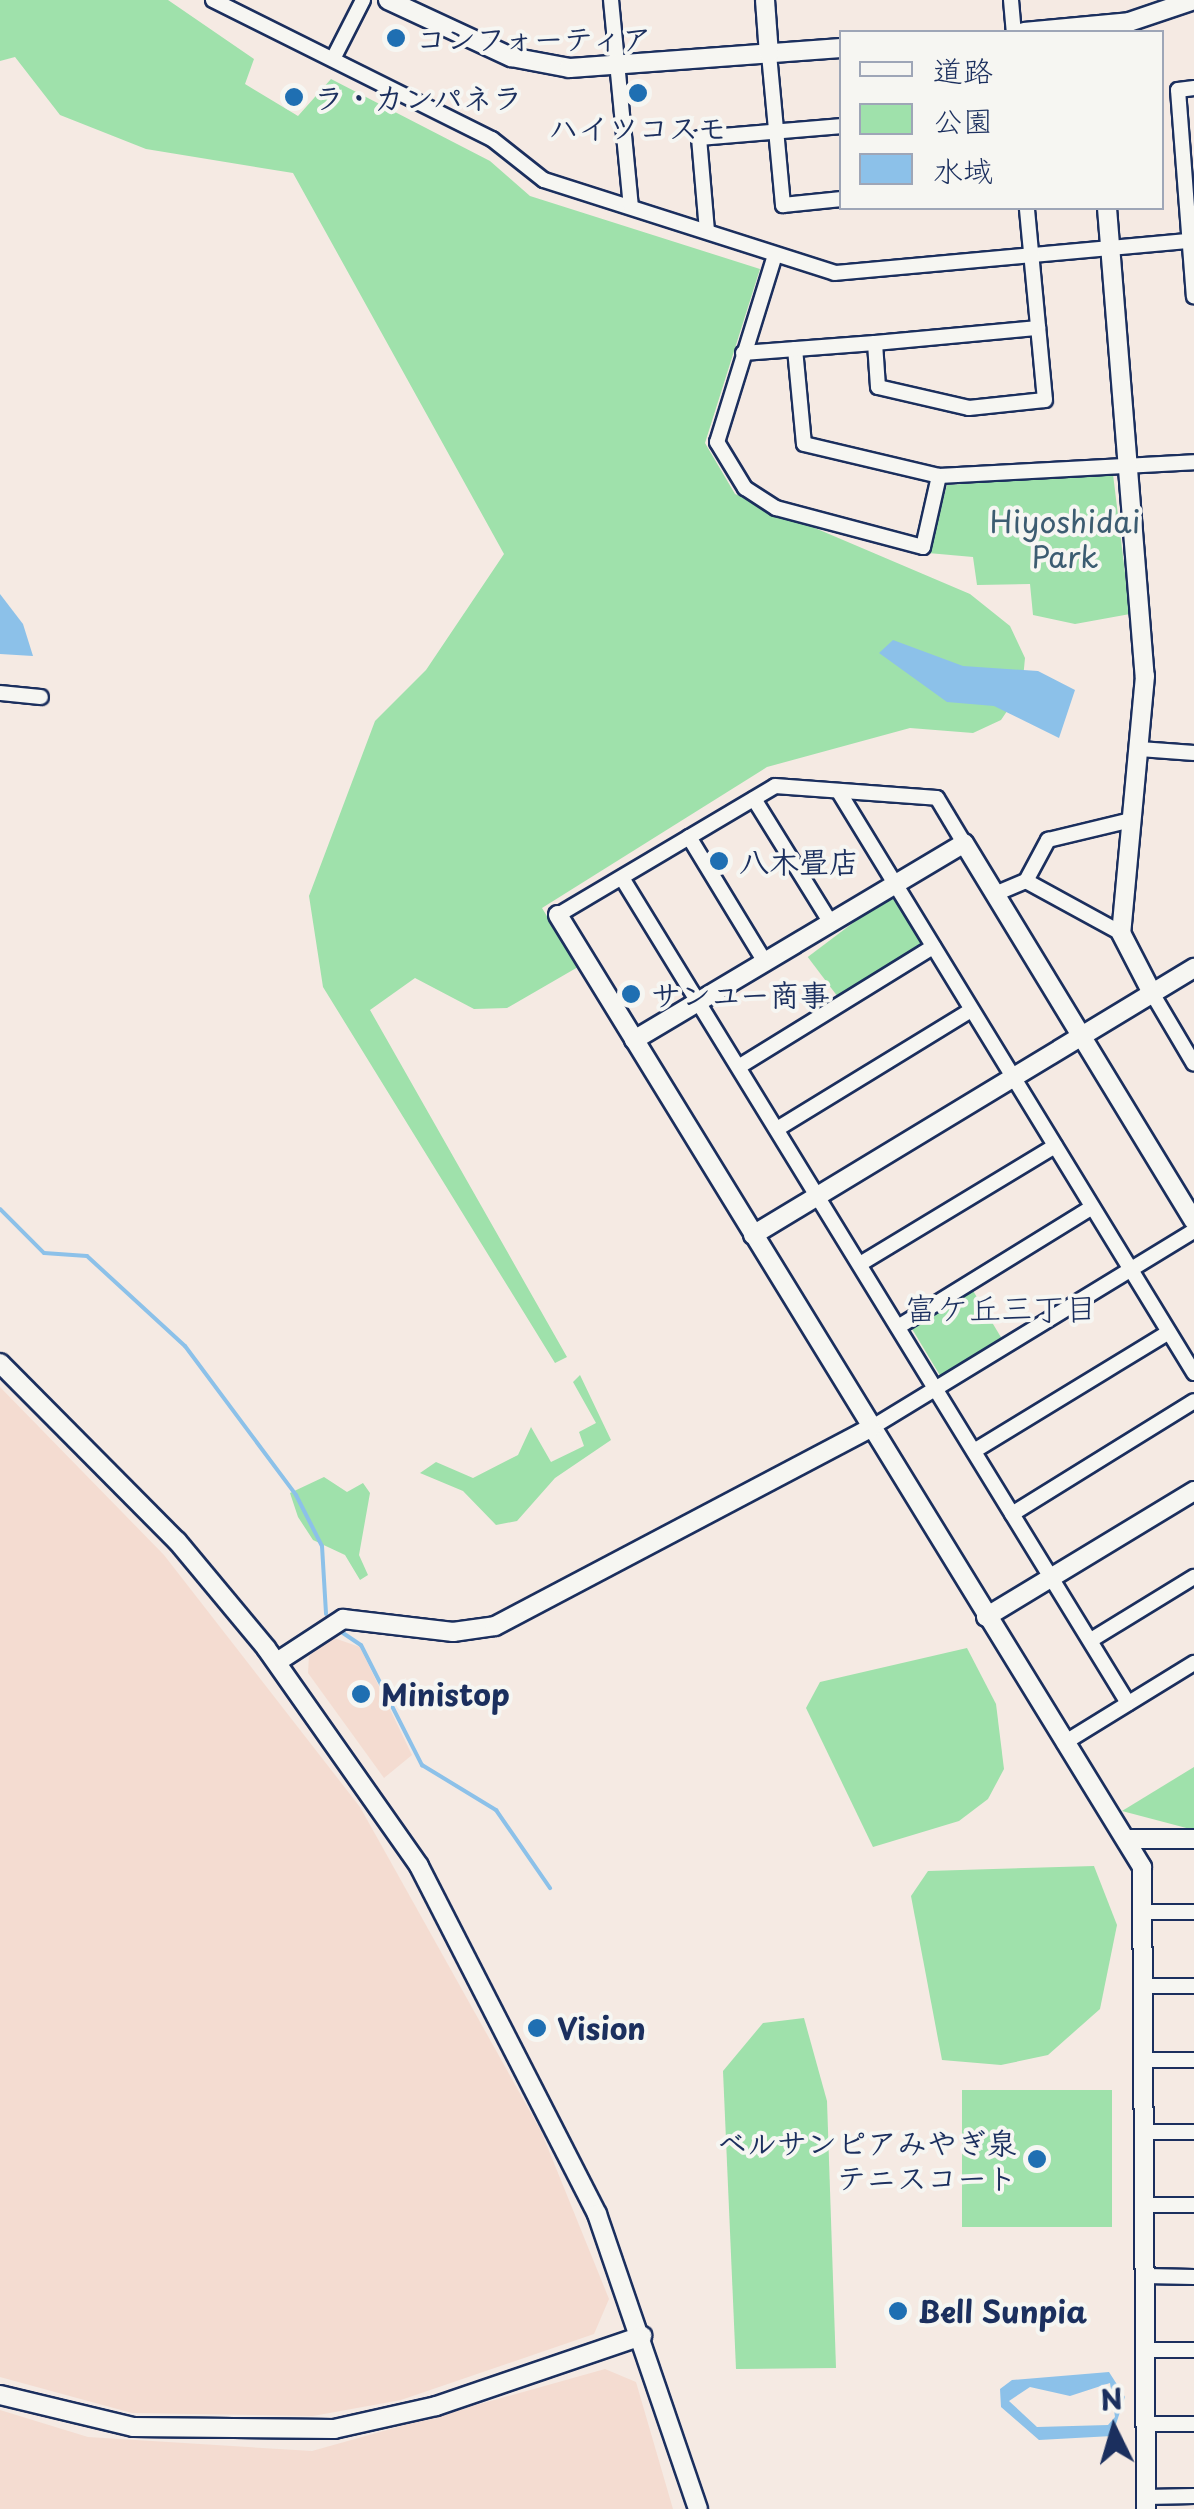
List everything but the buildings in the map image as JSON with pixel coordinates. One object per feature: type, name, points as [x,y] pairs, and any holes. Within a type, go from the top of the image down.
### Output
[{"type":"street","points":[[214,0],[492,139],[544,180],[836,273],[1189,241]]},
{"type":"street","points":[[333,59],[363,0]]},
{"type":"street","points":[[388,0],[511,57],[618,67],[839,48]]},
{"type":"street","points":[[612,0],[631,206]]},
{"type":"street","points":[[765,0],[783,204],[839,199]]},
{"type":"street","points":[[1011,0],[1014,30]]},
{"type":"street","points":[[1092,29],[1194,0]]},
{"type":"street","points":[[1194,88],[1178,90],[1194,296]]},
{"type":"street","points":[[707,231],[699,138],[839,126]]},
{"type":"street","points":[[875,343],[878,387],[988,406],[1045,400],[1027,210]]},
{"type":"street","points":[[1107,210],[1145,676],[1121,932],[1193,1061]]},
{"type":"street","points":[[775,255],[717,442],[745,488],[776,508],[923,546],[939,476]]},
{"type":"street","points":[[743,352],[1038,328]]},
{"type":"street","points":[[795,350],[804,444],[939,476],[1194,462]]},
{"type":"street","points":[[0,692],[41,697]]},
{"type":"street","points":[[1140,749],[1194,752]]},
{"type":"street","points":[[1194,1221],[936,798],[775,786],[558,916],[1142,1866],[1146,2503],[1194,2496]]},
{"type":"street","points":[[839,792],[1194,1373]]},
{"type":"street","points":[[754,799],[831,923]]},
{"type":"street","points":[[995,894],[1026,881],[1048,840],[1131,820]]},
{"type":"street","points":[[689,837],[765,962]]},
{"type":"street","points":[[634,1040],[964,843]]},
{"type":"street","points":[[622,878],[1128,1703]]},
{"type":"street","points":[[1026,881],[1121,932]]},
{"type":"street","points":[[740,1066],[933,947]]},
{"type":"street","points":[[753,1235],[1194,968]]},
{"type":"street","points":[[777,1129],[972,1010]]},
{"type":"street","points":[[860,1264],[1054,1146]]},
{"type":"street","points":[[898,1328],[1092,1207]]},
{"type":"street","points":[[277,1662],[343,1618],[454,1632],[494,1626],[871,1428],[1194,1231]]},
{"type":"street","points":[[974,1451],[1169,1332]]},
{"type":"street","points":[[0,1363],[176,1541],[277,1662],[481,1972],[553,2113],[642,2336],[698,2509]]},
{"type":"street","points":[[1012,1514],[1194,1402]]},
{"type":"street","points":[[986,1617],[1194,1491]]},
{"type":"street","points":[[1091,1640],[1194,1577]]},
{"type":"street","points":[[1064,1743],[1194,1663]]},
{"type":"street","points":[[1126,1839],[1194,1839]]},
{"type":"street","points":[[1144,1912],[1194,1912]]},
{"type":"street","points":[[1144,1986],[1194,1986]]},
{"type":"street","points":[[1143,2060],[1194,2060]]},
{"type":"street","points":[[1144,2132],[1194,2132]]},
{"type":"street","points":[[1144,2206],[1194,2205]]},
{"type":"street","points":[[1144,2276],[1194,2277]]},
{"type":"street","points":[[0,2394],[133,2427],[334,2428],[436,2406],[642,2336]]},
{"type":"street","points":[[1146,2350],[1194,2350]]},
{"type":"street","points":[[1146,2424],[1194,2424]]},
{"type":"shaded area","points":[[0,1387],[164,1555],[360,1807],[541,2131],[609,2299],[594,2334],[401,2400],[313,2416],[132,2413],[0,2377]]},
{"type":"shaded area","points":[[331,1637],[360,1647],[412,1755],[384,1778],[308,1673],[309,1656]]},
{"type":"shaded area","points":[[605,2369],[636,2382],[673,2509],[0,2509],[0,2410],[88,2437],[312,2451]]},
{"type":"green space","points":[[0,0],[168,0],[254,59],[245,84],[298,116],[331,79],[490,161],[530,196],[760,269],[705,443],[735,494],[970,594],[1010,626],[1025,658],[1022,689],[1001,720],[973,733],[910,728],[767,767],[542,908],[578,967],[507,1008],[474,1009],[415,978],[370,1010],[567,1357],[555,1363],[323,987],[309,896],[375,721],[426,670],[504,554],[293,173],[146,149],[60,115],[15,57],[0,61]]},
{"type":"green space","name":"Hiyoshidai Park","points":[[1113,474],[1130,614],[1075,624],[1033,615],[1030,584],[977,585],[973,557],[928,553],[947,485]]},
{"type":"green space","points":[[890,895],[926,942],[843,1004],[808,957]]},
{"type":"green space","points":[[972,1289],[1004,1343],[943,1380],[910,1326]]},
{"type":"green space","points":[[580,1375],[611,1440],[555,1478],[517,1521],[496,1525],[463,1491],[420,1473],[436,1462],[473,1478],[518,1455],[531,1427],[551,1462],[584,1446],[579,1432],[596,1423],[573,1382]]},
{"type":"green space","points":[[324,1477],[347,1492],[363,1483],[370,1493],[359,1555],[368,1575],[360,1580],[345,1555],[313,1540],[298,1517],[290,1493]]},
{"type":"green space","points":[[967,1648],[996,1704],[1004,1769],[988,1799],[959,1821],[873,1847],[806,1708],[820,1682]]},
{"type":"green space","points":[[1194,1767],[1194,1830],[1122,1811]]},
{"type":"green space","points":[[1094,1866],[1117,1925],[1100,2009],[1048,2055],[1001,2065],[942,2060],[911,1896],[928,1871]]},
{"type":"green space","points":[[804,2018],[827,2101],[836,2368],[736,2369],[723,2071],[763,2023]]},
{"type":"green space","name":"ベルサンピアみやぎ泉 テニスコート","points":[[962,2090],[1112,2090],[1112,2227],[962,2227]]},
{"type":"water","points":[[0,594],[23,624],[33,656],[0,654]]},
{"type":"water","points":[[893,640],[963,666],[1038,671],[1075,690],[1059,738],[994,706],[947,702],[879,653]]},
{"type":"water","points":[[1109,2372],[1125,2397],[1112,2436],[1039,2440],[1001,2407],[1000,2389],[1012,2380]],"holes":[[[1110,2383],[1115,2417],[1108,2425],[1037,2427],[1009,2401],[1030,2387],[1070,2396]]]},
{"type":"waterway","points":[[0,1209],[44,1253],[87,1256],[185,1346],[296,1495],[322,1546],[326,1614]]},
{"type":"waterway","points":[[340,1631],[361,1645],[422,1765],[496,1810],[550,1888]]},
{"type":"place","name":"コンフォーティア","points":[[396,38]]},
{"type":"place","name":"ハイツコスモ","points":[[638,93]]},
{"type":"place","name":"ラ・カンパネラ","points":[[294,97]]},
{"type":"place","name":"八木畳店","points":[[719,861]]},
{"type":"place","name":"サンユー商事","points":[[631,994]]},
{"type":"place","name":"Ministop","points":[[361,1694]]},
{"type":"place","name":"Vision","points":[[537,2028]]},
{"type":"place","name":"ベルサンピアみやぎ泉 テニスコート","points":[[1037,2159]]},
{"type":"place","name":"Bell Sunpia","points":[[898,2311]]},
{"type":"district","name":"富ケ丘三丁目","points":[[1001,1307]]}]
